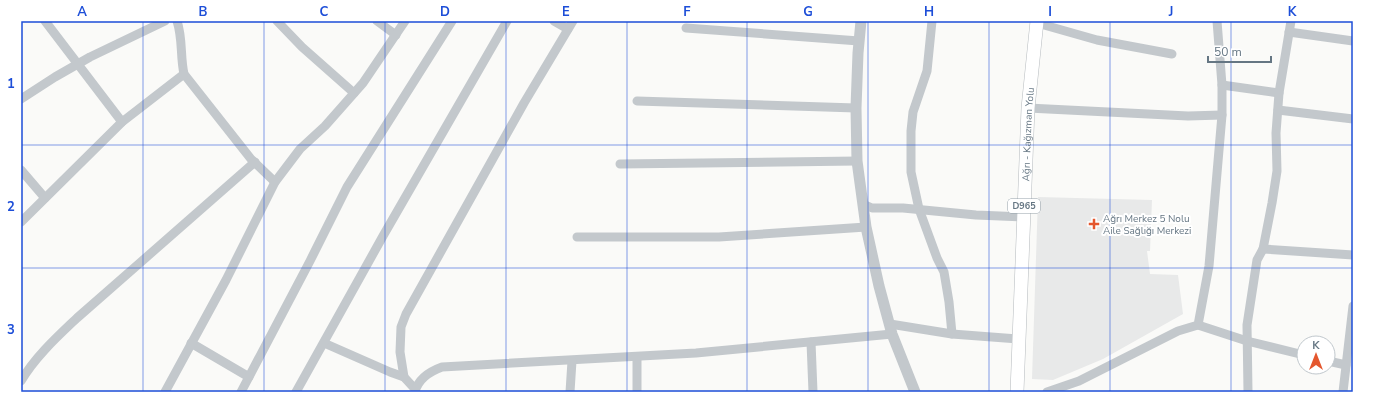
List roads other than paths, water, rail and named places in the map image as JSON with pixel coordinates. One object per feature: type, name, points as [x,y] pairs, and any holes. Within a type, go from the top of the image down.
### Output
[{"type":"main road","name":"Ağrı - Kağızman Yolu","points":[[1017,392],[1028,108],[1037,22]]},
{"type":"street","points":[[45,21],[122,122]]},
{"type":"street","points":[[21,99],[78,64],[165,21]]},
{"type":"street","points":[[177,21],[180,30],[182,66],[184,74],[255,162],[275,182]]},
{"type":"street","points":[[277,21],[302,47],[354,94]]},
{"type":"street","points":[[377,21],[396,35]]},
{"type":"street","points":[[165,392],[226,280],[275,182],[300,149],[325,126],[363,83],[405,21]]},
{"type":"street","points":[[242,392],[347,187],[452,21]]},
{"type":"street","points":[[296,392],[386,229],[507,21]]},
{"type":"street","points":[[554,21],[571,25],[524,103],[406,314],[401,327],[400,352],[404,377],[415,391],[423,378],[432,371],[442,367],[696,353],[811,342],[891,329],[1019,339]]},
{"type":"street","points":[[862,21],[859,42],[856,108],[857,161],[866,227],[879,286],[891,329],[915,392]]},
{"type":"street","points":[[932,21],[927,71],[913,112],[911,131],[911,172],[919,210],[937,258],[944,272],[950,302],[952,334]]},
{"type":"street","points":[[1198,325],[1209,266],[1222,115],[1222,85],[1217,21]]},
{"type":"street","points":[[1248,392],[1247,325],[1257,260],[1263,249],[1277,171],[1276,133],[1279,93],[1291,21]]},
{"type":"street","points":[[1037,22],[1097,40],[1172,54]]},
{"type":"street","points":[[686,28],[859,42]]},
{"type":"street","points":[[1289,32],[1353,41]]},
{"type":"street","points":[[21,222],[122,122],[184,74]]},
{"type":"street","points":[[1222,85],[1279,93]]},
{"type":"street","points":[[637,101],[856,108]]},
{"type":"street","points":[[1028,108],[1188,116],[1222,115]]},
{"type":"street","points":[[1278,110],[1353,119]]},
{"type":"street","points":[[620,164],[857,161]]},
{"type":"street","points":[[21,381],[51,342],[255,162]]},
{"type":"street","points":[[21,170],[45,198]]},
{"type":"street","points":[[863,204],[872,208],[919,210],[976,216],[1024,217]]},
{"type":"street","points":[[577,237],[719,237],[866,227]]},
{"type":"street","points":[[1263,249],[1353,255]]},
{"type":"street","points":[[1342,392],[1348,371],[1353,306]]},
{"type":"street","points":[[1047,392],[1079,380],[1178,331],[1198,325],[1247,341],[1296,353]]},
{"type":"street","points":[[811,342],[813,392]]},
{"type":"street","points":[[191,343],[249,377]]},
{"type":"street","points":[[324,343],[404,377]]},
{"type":"street","points":[[637,357],[637,392]]},
{"type":"street","points":[[570,392],[572,361]]},
{"type":"street","points":[[1336,364],[1348,371]]},
{"type":"place","name":"Ağrı Merkez 5 Nolu Aile Sağlığı Merkezi","points":[[1094,224]]}]
